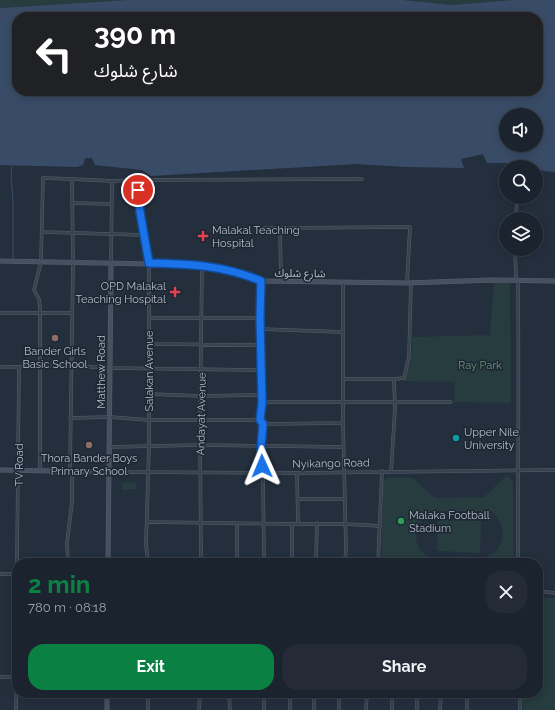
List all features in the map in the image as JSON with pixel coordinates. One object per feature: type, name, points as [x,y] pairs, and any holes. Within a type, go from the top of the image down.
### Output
[{"type":"street","points":[[40,471],[39,299],[34,290],[42,262],[43,178],[112,181],[362,178]]},
{"type":"street","points":[[68,558],[67,543],[72,502],[70,418],[73,262],[72,179]]},
{"type":"street","name":"Salakan Avenue","points":[[137,180],[140,212],[149,263],[149,472],[146,544],[147,558]]},
{"type":"street","name":"Matthew Road","points":[[108,558],[112,181]]},
{"type":"street","points":[[72,203],[111,204]]},
{"type":"street","points":[[263,228],[410,227],[410,357],[404,378],[342,379]]},
{"type":"street","points":[[280,228],[281,281]]},
{"type":"street","points":[[42,232],[144,234]]},
{"type":"street","points":[[515,256],[516,278],[518,281],[519,368],[518,558]]},
{"type":"street","name":"شارع شلوك","points":[[0,261],[202,265],[230,270],[261,281],[555,281]]},
{"type":"street","name":"Andayat Avenue","points":[[201,558],[200,396],[202,345],[202,265]]},
{"type":"street","points":[[261,281],[260,345],[262,403],[260,420],[263,424],[261,447],[263,472],[264,558]]},
{"type":"street","points":[[342,282],[342,401],[345,472],[345,558]]},
{"type":"street","points":[[0,313],[72,314]]},
{"type":"street","points":[[150,318],[260,318]]},
{"type":"street","points":[[260,329],[342,332]]},
{"type":"street","points":[[149,344],[260,345]]},
{"type":"street","points":[[0,367],[72,366],[148,369],[261,370]]},
{"type":"street","name":"TV Road","points":[[17,558],[19,498],[19,367]]},
{"type":"street","points":[[391,472],[395,402],[394,379]]},
{"type":"street","points":[[149,394],[200,396],[261,395]]},
{"type":"street","points":[[262,403],[342,401],[451,402]]},
{"type":"street","points":[[70,418],[110,417],[149,420],[260,420]]},
{"type":"street","points":[[263,424],[343,423]]},
{"type":"street","points":[[110,447],[344,447]]},
{"type":"street","name":"Nyikango Road","points":[[0,470],[297,473],[555,470]]},
{"type":"street","points":[[378,558],[382,471]]},
{"type":"street","points":[[297,473],[298,524]]},
{"type":"street","points":[[298,499],[345,499]]},
{"type":"street","points":[[148,522],[201,524],[346,524],[380,526]]},
{"type":"street","points":[[237,524],[237,558]]},
{"type":"street","points":[[292,524],[292,558]]},
{"type":"street","points":[[316,558],[317,524]]},
{"type":"street","points":[[0,574],[12,574]]},
{"type":"street","points":[[543,591],[555,592]]},
{"type":"street","points":[[0,677],[12,677]]},
{"type":"street","points":[[16,698],[16,710]]},
{"type":"street","points":[[107,698],[107,710]]},
{"type":"street","points":[[148,698],[148,710]]},
{"type":"street","points":[[199,710],[200,698]]},
{"type":"street","points":[[229,698],[230,710]]},
{"type":"street","points":[[264,698],[264,710]]},
{"type":"street","points":[[290,698],[290,710]]},
{"type":"street","points":[[314,698],[314,710]]},
{"type":"street","points":[[339,698],[340,710]]},
{"type":"street","points":[[366,698],[366,710]]},
{"type":"street","points":[[392,698],[392,710]]},
{"type":"street","points":[[417,698],[417,710]]},
{"type":"street","points":[[440,710],[441,698]]},
{"type":"street","points":[[467,698],[467,710]]},
{"type":"street","points":[[520,698],[520,710]]},
{"type":"green space","points":[[0,0],[127,0],[0,8]]},
{"type":"green space","points":[[403,0],[513,0],[451,5]]},
{"type":"green space","name":"Ray Park","points":[[494,282],[510,282],[511,403],[454,402],[455,382],[404,381],[411,362],[412,337],[490,335]]},
{"type":"green space","name":"Malaka Football Stadium","points":[[508,476],[513,482],[514,558],[471,558],[487,557],[498,548],[501,542],[502,527],[497,517],[490,511],[437,511],[424,517],[417,530],[416,537],[420,550],[426,555],[438,558],[381,558],[383,482],[388,477],[413,478],[435,498],[484,497],[505,477]]},
{"type":"green space","points":[[136,482],[136,489],[122,490],[122,483]]},
{"type":"green space","name":"Malaka Football Stadium","points":[[438,520],[481,521],[480,553],[437,551]]},
{"type":"green space","points":[[543,597],[555,598],[555,710],[523,710],[522,698],[543,698]]},
{"type":"water","points":[[128,0],[403,0],[451,5],[513,0],[555,0],[555,172],[543,171],[543,160],[499,160],[499,163],[487,163],[483,154],[461,159],[464,168],[356,164],[151,176],[142,170],[95,165],[92,158],[85,158],[83,165],[77,167],[0,165],[0,8]]},
{"type":"waterway","points":[[12,166],[13,258]]},
{"type":"place","name":"Malakal Teaching Hospital","points":[[203,236]]},
{"type":"place","name":"OPD Malakal Teaching Hospital","points":[[175,292]]},
{"type":"place","name":"Bander Girls Basic School","points":[[55,338]]},
{"type":"place","name":"Upper Nile University","points":[[456,438]]},
{"type":"place","name":"Thora Bander Boys Primary School","points":[[89,445]]},
{"type":"place","name":"Malaka Football Stadium","points":[[401,521]]},
{"type":"route","points":[[138,190],[140,212],[149,263],[192,264],[215,267],[230,270],[261,281],[260,318],[262,403],[260,420],[263,424],[261,447],[262,466]]}]
